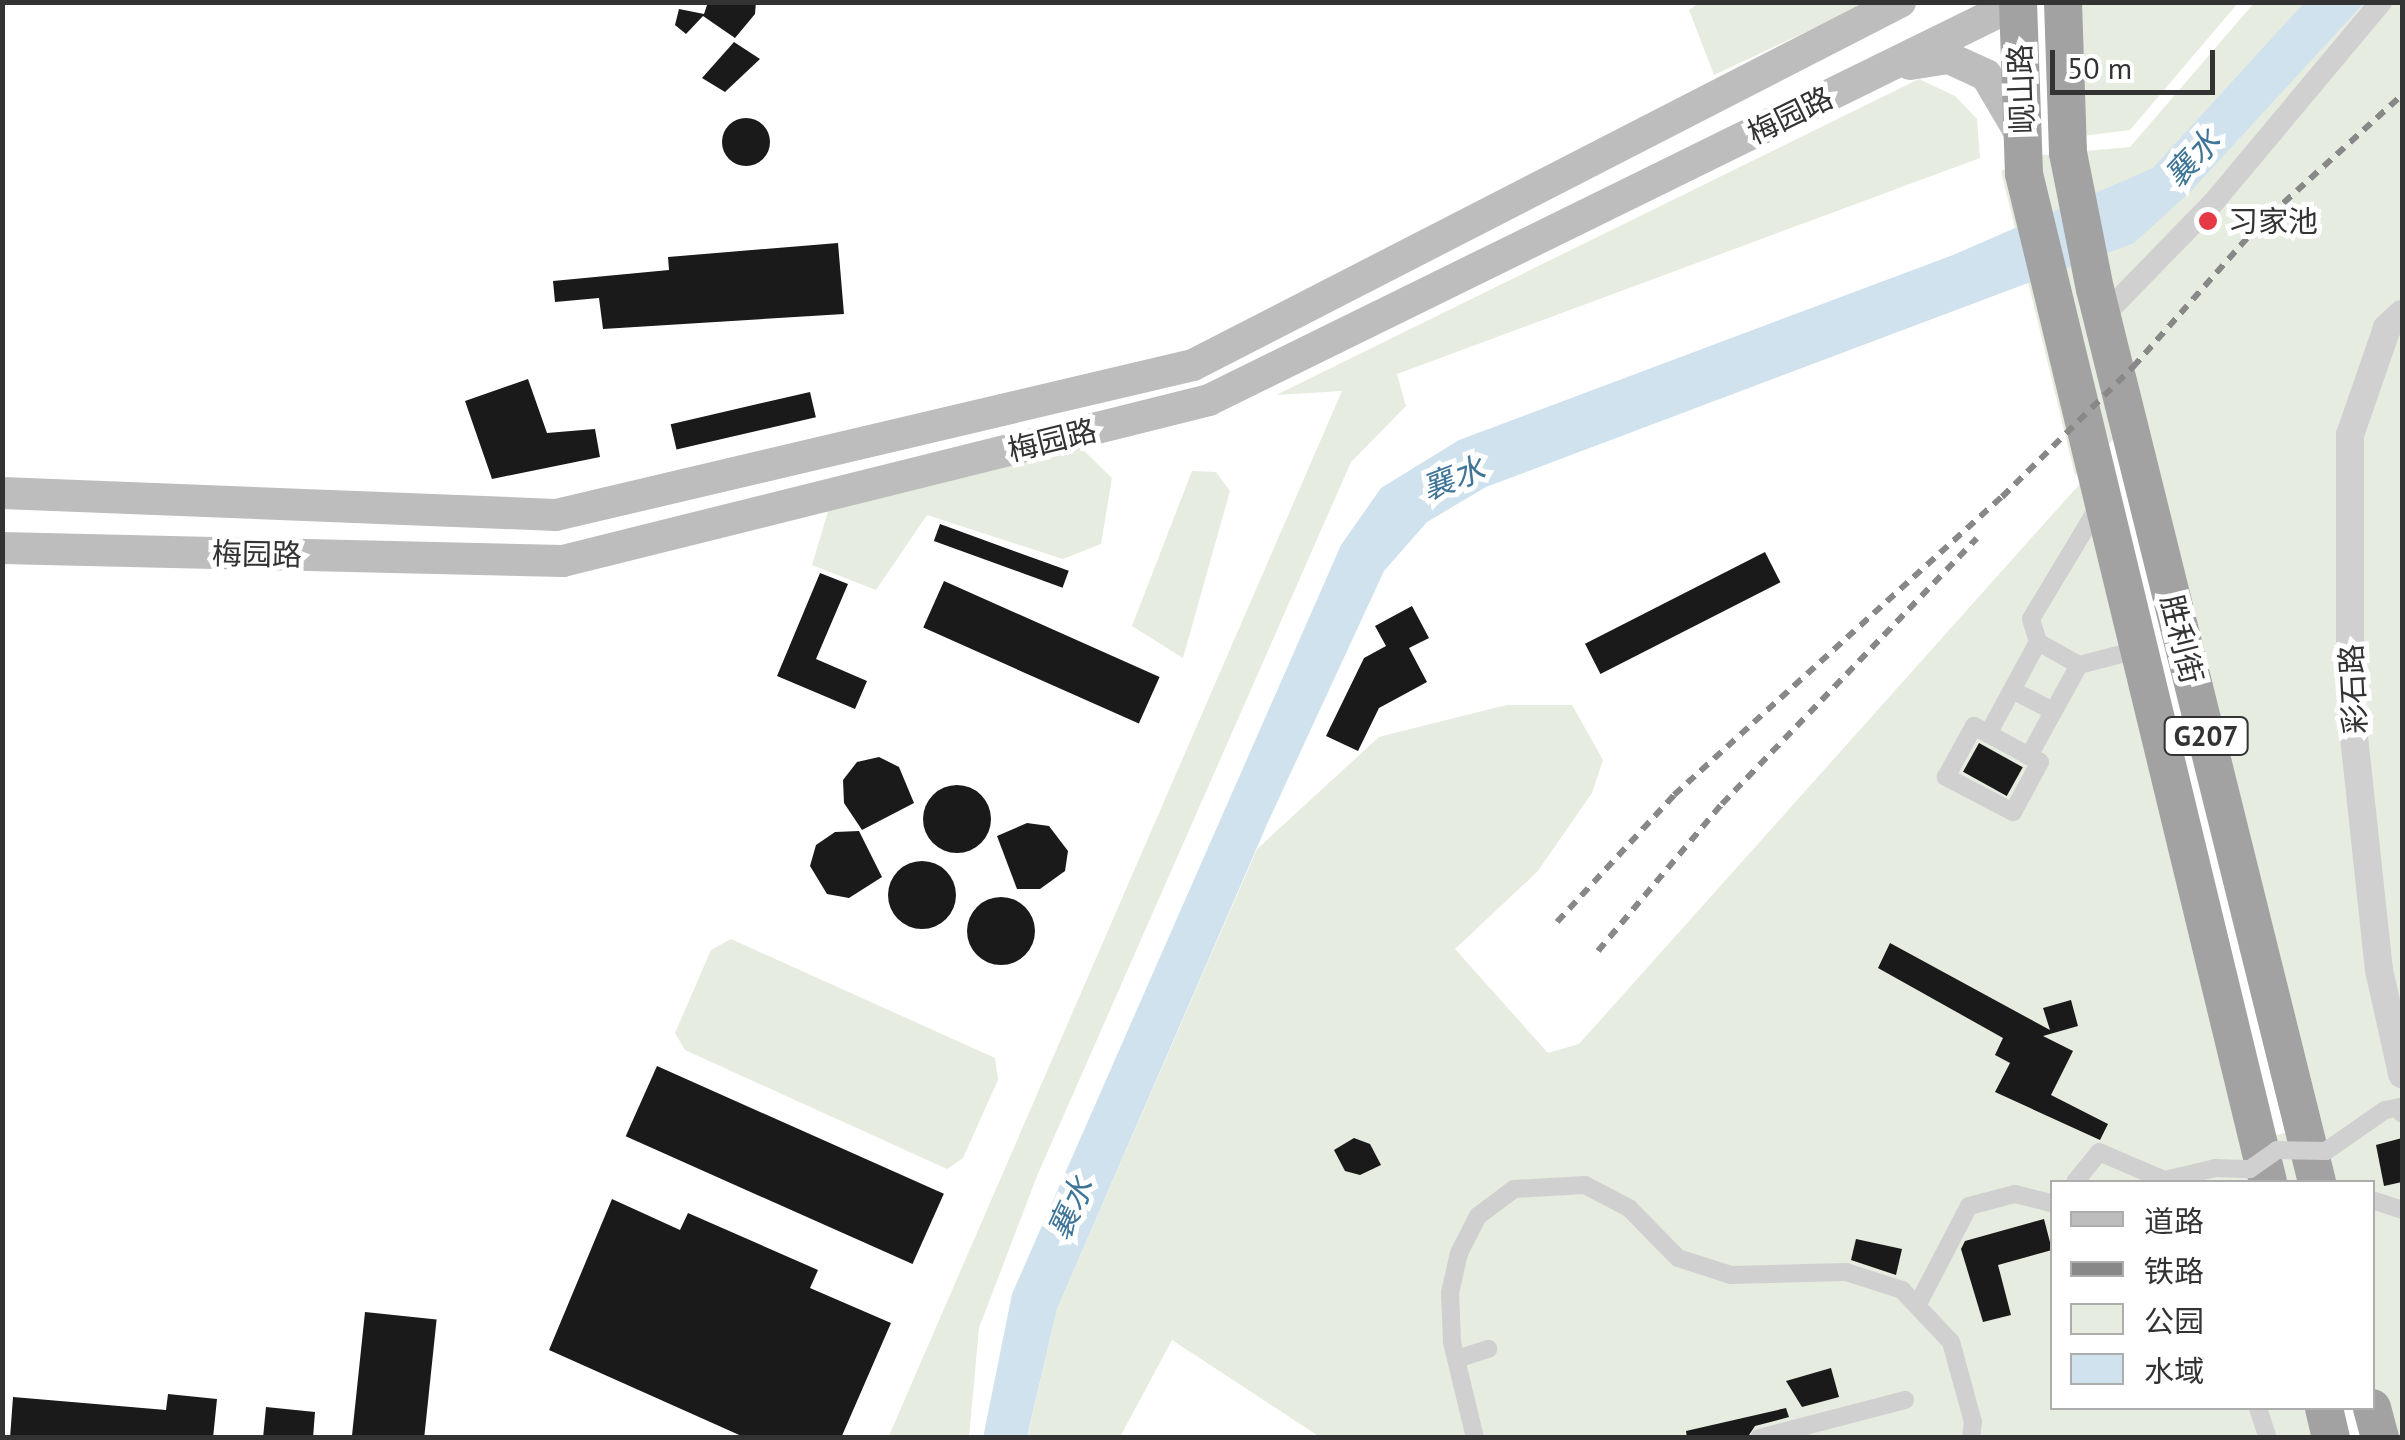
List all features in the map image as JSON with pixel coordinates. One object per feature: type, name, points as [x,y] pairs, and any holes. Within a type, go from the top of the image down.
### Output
[{"type":"highway","name":"岘山路","points":[[2063,2],[2068,152]]},
{"type":"highway","name":"岘山路","points":[[2018,3],[2024,158]]},
{"type":"highway","name":"胜利街","points":[[2068,152],[2098,303],[2321,1167]]},
{"type":"highway","name":"胜利街","points":[[2024,158],[2052,300],[2268,1180]]},
{"type":"highway","points":[[2324,1410],[2331,1438]]},
{"type":"highway","points":[[2373,1410],[2380,1438]]},
{"type":"main road","name":"梅园路","points":[[2,493],[556,515],[1193,365],[1900,2]]},
{"type":"main road","name":"梅园路","points":[[2,548],[563,561],[1209,400],[2018,3]]},
{"type":"main road","points":[[1886,68],[1949,58],[1986,75],[2024,158]]},
{"type":"street","points":[[2098,303],[2213,203],[2381,2]]},
{"type":"street","name":"彩石路","points":[[2402,314],[2388,328],[2350,435],[2350,700],[2379,970],[2402,1074]]},
{"type":"street","points":[[2102,501],[2031,619],[2038,642],[2079,665],[2137,650]]},
{"type":"street","points":[[1988,734],[2038,642]]},
{"type":"street","points":[[2029,756],[2079,665]]},
{"type":"street","points":[[2012,690],[2053,711]]},
{"type":"street","points":[[1974,726],[1988,734],[2040,762],[2013,812],[1946,777],[1974,726]]},
{"type":"street","points":[[2176,1180],[2250,1169],[2276,1150],[2321,1167],[2394,1112]]},
{"type":"street","points":[[2077,1180],[2099,1152],[2167,1180]]},
{"type":"street","points":[[1475,1438],[1456,1359],[1450,1293],[1459,1253],[1478,1216],[1514,1189],[1585,1185],[1629,1208],[1678,1258],[1731,1275],[1846,1272],[1919,1302],[1951,1342],[1973,1422],[1970,1438]]},
{"type":"street","points":[[1919,1302],[1969,1206],[2015,1194],[2050,1203]]},
{"type":"street","points":[[2375,1201],[2402,1210]]},
{"type":"street","points":[[1456,1359],[1488,1349]]},
{"type":"street","points":[[1758,1438],[1905,1400]]},
{"type":"street","points":[[2259,1410],[2268,1438]]},
{"type":"green space","points":[[1700,2],[1867,3],[1714,75],[1689,10]]},
{"type":"green space","points":[[2077,3],[2238,3],[2130,130],[2082,136]]},
{"type":"green space","points":[[2254,3],[2402,3],[2402,1437],[2380,1437],[2373,1410],[2375,1180],[2050,1180],[2050,1410],[2324,1410],[2331,1437],[1320,1437],[1172,1340],[1120,1437],[1027,1438],[1057,1309],[1257,849],[1379,737],[1507,705],[1572,705],[1603,760],[1592,793],[1537,872],[1455,949],[1548,1053],[1579,1044],[2094,468],[2258,1140],[2303,1128],[2132,439],[2146,410],[2075,475],[2001,171],[2033,156],[2130,147]]},
{"type":"green space","points":[[1919,79],[1955,96],[1977,119],[1980,158],[1397,374],[1406,406],[1351,462],[1037,1176],[979,1328],[969,1437],[888,1438],[1342,391],[1276,395]]},
{"type":"green space","points":[[1078,445],[1112,478],[1101,544],[1063,559],[927,515],[876,590],[812,565],[830,505]]},
{"type":"green space","points":[[1192,471],[1216,472],[1230,491],[1183,658],[1132,626]]},
{"type":"green space","points":[[731,939],[995,1058],[998,1080],[963,1158],[947,1169],[685,1050],[675,1033],[711,950]]},
{"type":"water","name":"襄水","points":[[2304,3],[2364,3],[2191,191],[2134,243],[1486,487],[1427,522],[1384,571],[1268,822],[1057,1309],[1027,1437],[983,1438],[1012,1294],[1341,545],[1381,488],[1459,440],[1953,255],[2153,168]]},
{"type":"building","points":[[708,2],[756,2],[755,14],[735,38],[703,16],[686,34],[675,25],[679,9],[704,14]]},
{"type":"building","points":[[734,42],[760,59],[725,92],[702,78]]},
{"type":"building","points":[[746,118],[763,125],[770,142],[763,159],[746,166],[729,159],[722,142],[729,125]]},
{"type":"building","points":[[838,243],[844,314],[603,329],[599,298],[555,302],[553,281],[669,270],[668,257]]},
{"type":"building","points":[[528,379],[547,433],[595,429],[600,457],[492,479],[465,401]]},
{"type":"building","points":[[810,392],[816,417],[677,450],[671,424]]},
{"type":"building","points":[[940,524],[1069,571],[1063,588],[934,541]]},
{"type":"building","points":[[1765,552],[1780,582],[1600,674],[1585,644]]},
{"type":"building","points":[[820,573],[848,584],[816,659],[867,681],[855,709],[777,676]]},
{"type":"building","points":[[944,581],[1160,677],[1139,724],[923,628]]},
{"type":"building","points":[[1412,606],[1429,638],[1409,648],[1427,682],[1379,708],[1358,751],[1326,736],[1364,658],[1386,646],[1375,626]]},
{"type":"building","points":[[1979,743],[2023,767],[2007,796],[1963,772]]},
{"type":"building","points":[[879,757],[899,767],[914,803],[862,830],[844,803],[843,780],[857,762]]},
{"type":"building","points":[[957,785],[981,795],[991,819],[981,843],[957,853],[933,843],[923,819],[933,795]]},
{"type":"building","points":[[1027,823],[1049,826],[1068,851],[1065,871],[1040,889],[1017,889],[997,836]]},
{"type":"building","points":[[859,831],[882,877],[849,898],[827,894],[810,866],[816,845],[835,832]]},
{"type":"building","points":[[922,861],[946,871],[956,895],[946,919],[922,929],[898,919],[888,895],[898,871]]},
{"type":"building","points":[[1001,897],[1025,907],[1035,931],[1025,955],[1001,965],[977,955],[967,931],[977,907]]},
{"type":"building","points":[[1890,943],[2050,1030],[2043,1008],[2071,1000],[2078,1026],[2043,1036],[2073,1051],[2051,1095],[2108,1124],[2100,1140],[1995,1092],[2010,1063],[1995,1055],[2003,1038],[1878,968]]},
{"type":"building","points":[[657,1066],[944,1194],[913,1264],[626,1136]]},
{"type":"building","points":[[1354,1138],[1370,1144],[1381,1165],[1360,1175],[1345,1171],[1334,1150]]},
{"type":"building","points":[[2402,1138],[2402,1182],[2384,1186],[2376,1145]]},
{"type":"building","points":[[612,1199],[680,1230],[688,1213],[818,1270],[810,1288],[891,1323],[841,1438],[746,1438],[549,1350]]},
{"type":"building","points":[[2044,1219],[2050,1251],[1998,1265],[2011,1315],[1983,1322],[1961,1249],[1965,1241]]},
{"type":"building","points":[[1856,1239],[1902,1249],[1896,1275],[1851,1260]]},
{"type":"building","points":[[365,1312],[437,1320],[424,1438],[352,1438]]},
{"type":"building","points":[[1831,1368],[1839,1397],[1802,1407],[1786,1381]]},
{"type":"building","points":[[168,1394],[217,1399],[213,1438],[10,1438],[13,1397],[166,1410]]},
{"type":"building","points":[[266,1407],[315,1412],[313,1438],[263,1438]]},
{"type":"building","points":[[1786,1408],[1789,1417],[1755,1426],[1747,1438],[1687,1438],[1686,1431]]},
{"type":"railway","points":[[1557,922],[1674,795],[2002,497],[2133,367],[2257,227],[2402,95]]},
{"type":"railway","points":[[1598,951],[1722,804],[1977,538]]},
{"type":"place","name":"习家池","points":[[2208,221]]}]
